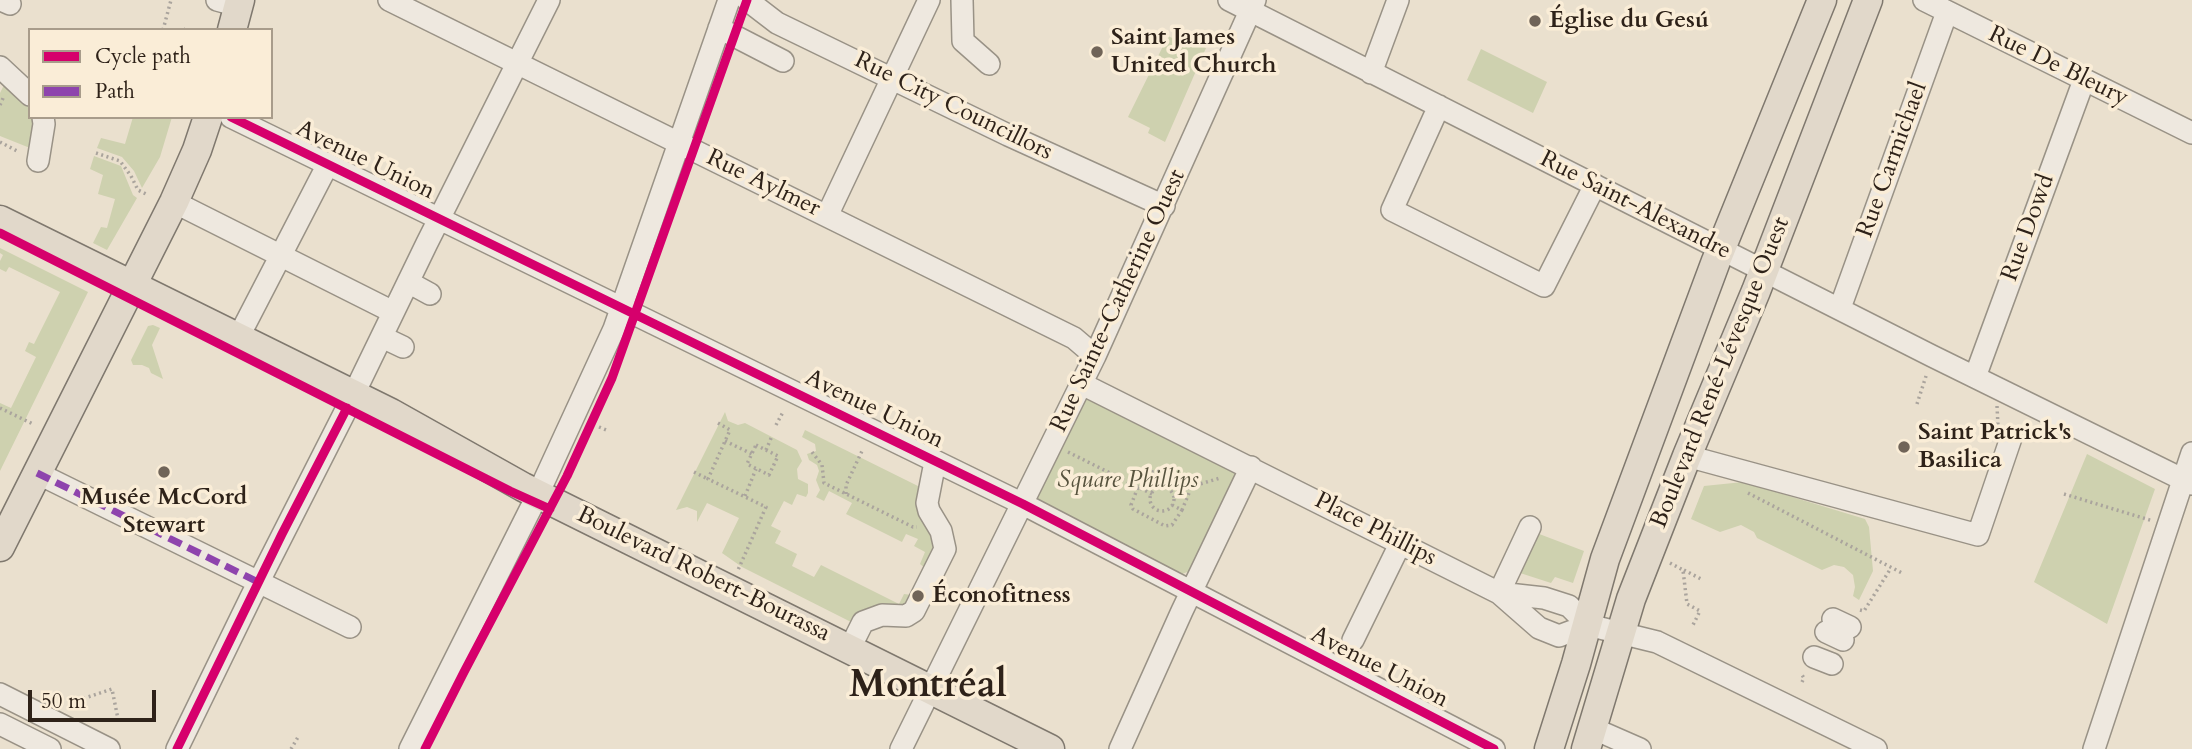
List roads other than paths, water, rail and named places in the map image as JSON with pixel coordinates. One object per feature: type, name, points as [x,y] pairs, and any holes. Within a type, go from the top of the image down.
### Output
[{"type":"main road","name":"Boulevard René-Lévesque Ouest","points":[[1549,749],[1588,625],[1605,559],[1721,249],[1822,0]]},
{"type":"main road","name":"Boulevard René-Lévesque Ouest","points":[[1589,739],[1631,600],[1868,0]]},
{"type":"main road","points":[[0,547],[174,202],[194,158],[207,119]]},
{"type":"main road","name":"Boulevard Robert-Bourassa","points":[[0,219],[391,413],[538,494],[931,689],[1017,741],[1050,749]]},
{"type":"street","name":"Rue Aylmer","points":[[389,0],[1074,338],[1095,356]]},
{"type":"street","points":[[177,749],[549,0]]},
{"type":"street","points":[[410,749],[538,494],[622,308],[729,0]]},
{"type":"street","name":"Rue City Councillors","points":[[747,0],[776,23],[1008,135],[1164,206]]},
{"type":"street","points":[[827,216],[929,0]]},
{"type":"street","points":[[962,0],[963,41],[989,64]]},
{"type":"street","name":"Rue Saint-Alexandre","points":[[1229,0],[1253,5],[1371,73],[2187,482]]},
{"type":"street","points":[[1371,73],[1398,0]]},
{"type":"street","name":"Rue De Bleury","points":[[1924,0],[2192,133]]},
{"type":"street","name":"Rue Sainte-Catherine Ouest","points":[[901,749],[1082,384],[1253,5]]},
{"type":"street","name":"Rue Carmichael","points":[[1840,308],[1947,12]]},
{"type":"street","points":[[719,28],[783,61]]},
{"type":"street","points":[[0,67],[28,93]]},
{"type":"street","name":"Rue Dowd","points":[[1975,377],[2084,80]]},
{"type":"street","points":[[1439,106],[1392,210],[1544,286],[1595,185]]},
{"type":"street","points":[[28,156],[44,124],[43,119]]},
{"type":"street","name":"Avenue Union","points":[[234,119],[1023,504],[1494,749]]},
{"type":"street","points":[[238,338],[328,164]]},
{"type":"street","points":[[174,202],[393,312]]},
{"type":"street","points":[[408,282],[430,294]]},
{"type":"street","points":[[382,337],[403,347]]},
{"type":"street","name":"Place Phillips","points":[[1082,384],[1499,593]]},
{"type":"street","points":[[1687,456],[1978,535],[2004,432]]},
{"type":"street","points":[[2094,749],[2187,482],[2192,453]]},
{"type":"street","points":[[850,648],[863,622],[881,615],[906,616],[914,611],[945,548],[927,503],[935,462]]},
{"type":"street","points":[[1120,749],[1251,467]]},
{"type":"street","points":[[37,473],[350,627]]},
{"type":"street","points":[[1499,593],[1530,527]]},
{"type":"street","points":[[1353,640],[1401,542]]},
{"type":"street","points":[[1499,593],[1544,598],[1569,606],[1588,625]]},
{"type":"street","points":[[1499,593],[1539,628],[1559,636],[1588,625],[1657,642],[1876,749]]},
{"type":"street","points":[[0,694],[109,749]]},
{"type":"street","points":[[0,724],[50,749]]},
{"type":"street","points":[[1589,739],[1640,749]]},
{"type":"place","name":"Église du Gesú","points":[[1535,21]]},
{"type":"place","name":"Saint James United Church","points":[[1097,52]]},
{"type":"place","name":"Saint Patrick's Basilica","points":[[1904,447]]},
{"type":"place","name":"Musée McCord Stewart","points":[[164,472]]},
{"type":"place","name":"Éconofitness","points":[[918,596]]},
{"type":"district","name":"Montréal","points":[[928,687]]},
{"type":"park label","name":"Square Phillips","points":[[1128,481]]}]
